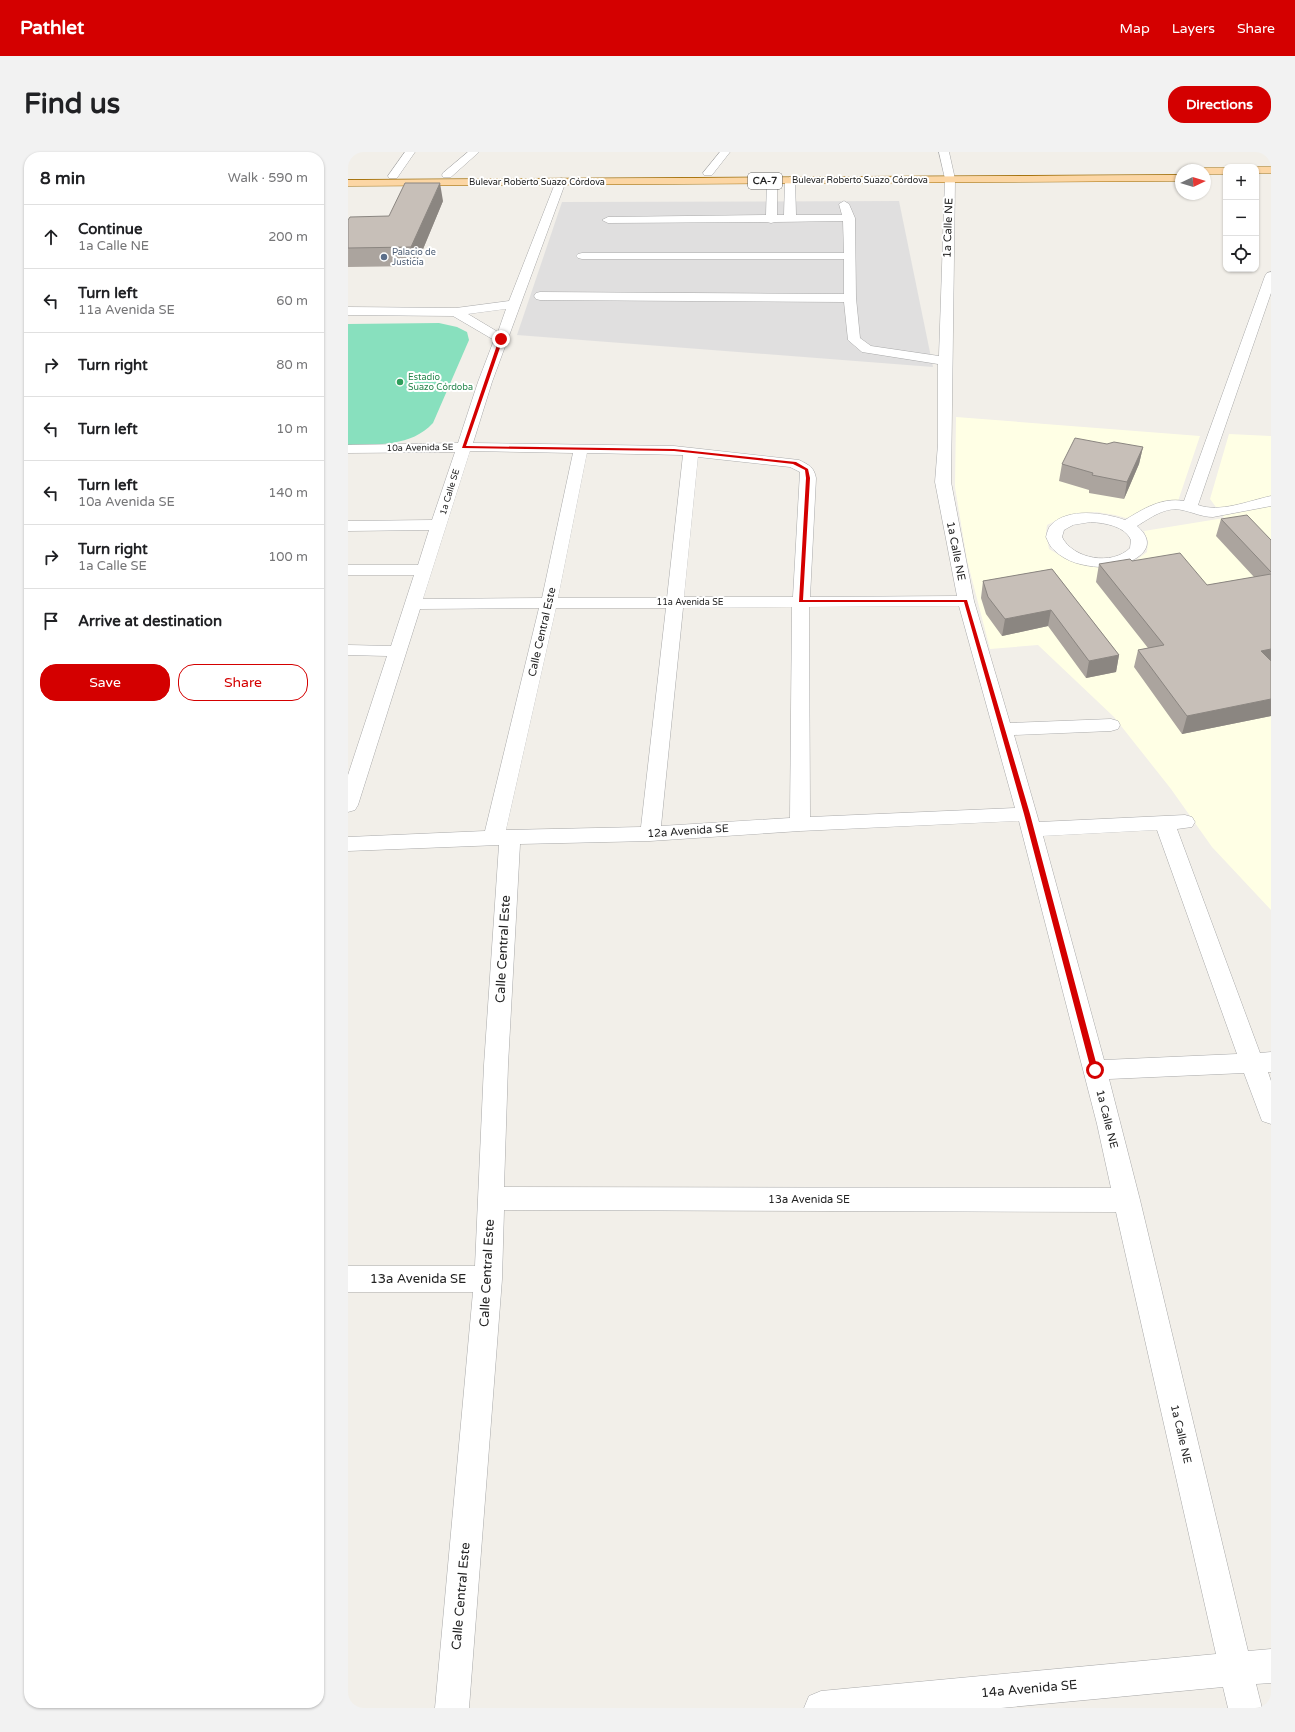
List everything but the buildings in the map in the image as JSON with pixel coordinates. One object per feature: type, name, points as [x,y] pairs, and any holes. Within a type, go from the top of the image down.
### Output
[{"type":"main road","points":[[1259,170],[1271,170]]},
{"type":"main road","name":"Bulevar Roberto Suazo Córdova","points":[[348,183],[790,180],[1175,171]]},
{"type":"main road","points":[[1211,171],[1223,171]]},
{"type":"main road","name":"Bulevar Roberto Suazo Córdova","points":[[348,176],[708,174],[1175,178]]},
{"type":"main road","points":[[1259,178],[1271,177]]},
{"type":"main road","points":[[1211,178],[1223,178]]},
{"type":"street","points":[[393,176],[410,152]]},
{"type":"street","points":[[447,175],[474,152]]},
{"type":"street","points":[[708,174],[725,152]]},
{"type":"street","name":"1a Calle NE","points":[[944,152],[949,176],[945,361],[946,444],[943,482],[966,601],[1029,822],[1095,1070],[1127,1200],[1245,1708]]},
{"type":"street","points":[[771,220],[772,180]]},
{"type":"street","points":[[790,180],[790,219]]},
{"type":"street","name":"1a Calle SE","points":[[348,805],[357,750],[398,651],[464,447],[501,339],[561,181]]},
{"type":"street","points":[[844,203],[849,218],[850,298],[854,340],[859,345],[867,348],[945,361]]},
{"type":"street","points":[[608,220],[771,220],[849,218]]},
{"type":"street","points":[[582,256],[850,256]]},
{"type":"street","points":[[1189,507],[1271,276]]},
{"type":"street","points":[[540,296],[850,298]]},
{"type":"street","points":[[348,312],[456,312],[514,304]]},
{"type":"street","points":[[456,312],[501,339]]},
{"type":"street","name":"10a Avenida SE","points":[[348,449],[464,447],[691,451],[794,463],[807,470],[808,478],[801,601]]},
{"type":"street","name":"Calle Central Este","points":[[452,1708],[488,1279],[497,1057],[502,838],[581,448]]},
{"type":"street","points":[[650,834],[691,451]]},
{"type":"street","points":[[1127,526],[1157,508],[1171,505],[1189,507],[1204,512],[1214,512],[1271,501]]},
{"type":"street","points":[[1078,518],[1104,518],[1127,526],[1134,532],[1138,539],[1139,546],[1134,553],[1115,562],[1088,561],[1076,558],[1065,553],[1054,539],[1054,532],[1059,526],[1067,521],[1078,518]]},
{"type":"street","points":[[348,526],[439,525]]},
{"type":"street","points":[[348,570],[424,570]]},
{"type":"street","points":[[800,824],[801,601]]},
{"type":"street","name":"11a Avenida SE","points":[[414,604],[966,601]]},
{"type":"street","points":[[348,650],[398,651]]},
{"type":"street","points":[[1003,729],[1111,725]]},
{"type":"street","name":"12a Avenida SE","points":[[348,844],[650,834],[800,824],[1029,822],[1175,823],[1262,1063]]},
{"type":"street","points":[[1095,1070],[1262,1063],[1271,1114]]},
{"type":"street","name":"13a Avenida SE","points":[[491,1198],[1127,1200]]},
{"type":"street","name":"13a Avenida SE","points":[[348,1279],[488,1279]]},
{"type":"street","name":"14a Avenida SE","points":[[821,1708],[1271,1666]]},
{"type":"shaded area","points":[[899,201],[933,367],[517,335],[562,202]]},
{"type":"shaded area","points":[[956,417],[1200,436],[1176,507],[1126,518],[1096,512],[1079,513],[1061,518],[1047,525],[1046,533],[1049,549],[1068,560],[1092,567],[1112,566],[1135,561],[1147,552],[1148,541],[1144,531],[1224,518],[1210,499],[1229,434],[1271,436],[1271,910],[1212,847],[1171,789],[1114,717],[1038,645],[990,649],[967,560],[955,487]]},
{"type":"green space","name":"Estadio Suazo Córdoba","points":[[439,323],[457,327],[467,332],[469,340],[433,423],[424,431],[415,436],[394,443],[348,445],[348,324]]},
{"type":"place","name":"Palacio de Justicia","points":[[384,257]]},
{"type":"place","name":"Estadio Suazo Córdoba","points":[[400,382]]},
{"type":"route","points":[[501,339],[485,382],[464,447],[674,450],[794,463],[807,470],[808,478],[801,601],[966,601],[1027,814],[1095,1070]]}]
